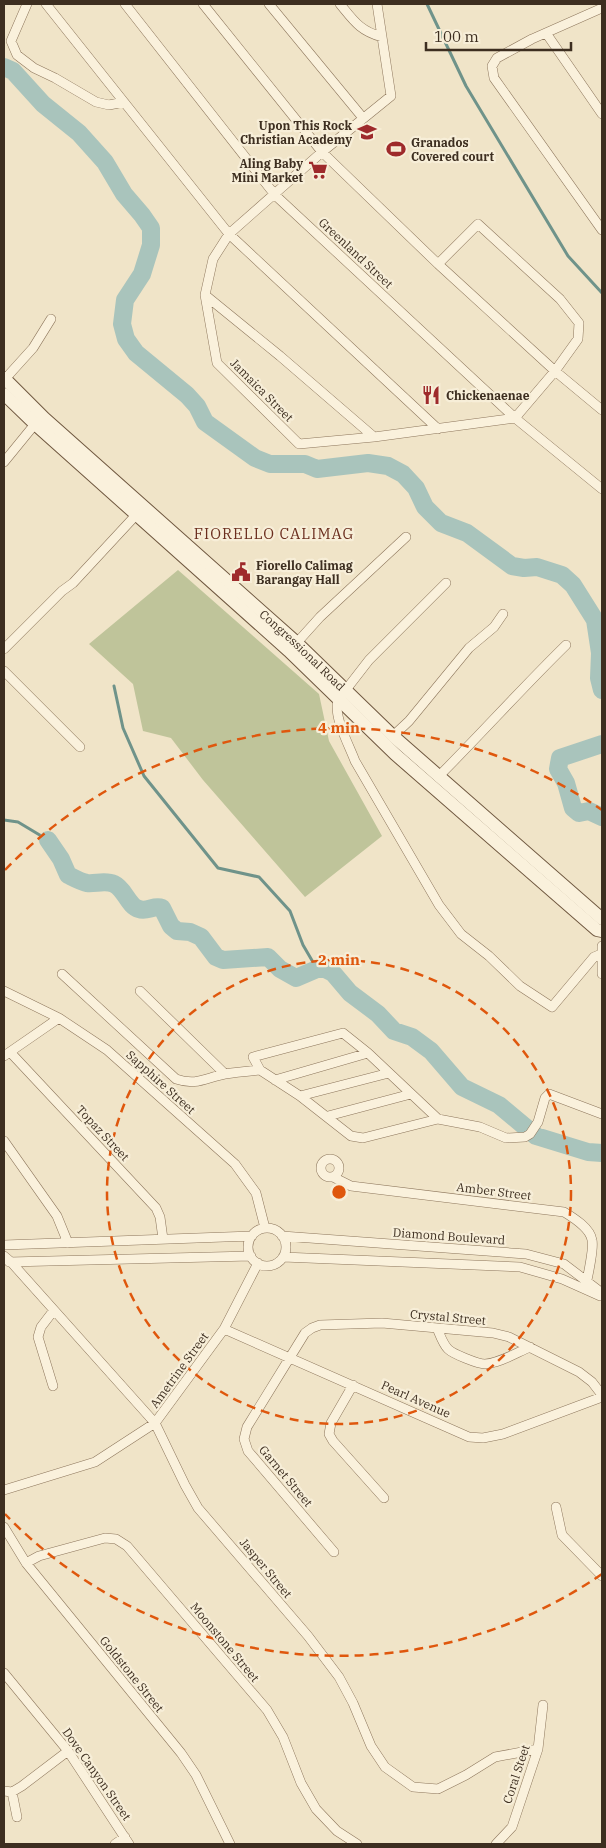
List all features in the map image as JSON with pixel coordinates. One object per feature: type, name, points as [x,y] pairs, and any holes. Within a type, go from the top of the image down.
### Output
[{"type":"main road","name":"Congressional Road","points":[[4,378],[44,418],[293,647],[342,695],[403,761],[597,930],[602,931]]},
{"type":"main road","name":"Congressional Road","points":[[4,394],[136,514],[293,647]]},
{"type":"main road","name":"Congressional Road","points":[[342,695],[393,736],[602,919]]},
{"type":"street","points":[[27,4],[11,41],[17,55],[30,66],[70,86],[96,102],[110,105],[124,102]]},
{"type":"street","points":[[46,4],[229,234],[438,429]]},
{"type":"street","name":"Greenland Street","points":[[125,4],[274,195],[514,418],[602,489]]},
{"type":"street","points":[[203,4],[322,152],[438,264],[555,371],[602,410]]},
{"type":"street","points":[[269,4],[363,118]]},
{"type":"street","points":[[340,4],[358,26],[368,33],[382,37]]},
{"type":"street","name":"Jamaica Street","points":[[376,4],[391,96],[322,152],[229,234],[213,259],[205,295],[217,363],[299,444],[374,437],[514,418]]},
{"type":"street","points":[[602,8],[532,38],[497,58],[492,66],[494,78],[602,230]]},
{"type":"street","points":[[546,33],[602,114]]},
{"type":"street","points":[[438,264],[478,224],[560,300],[579,323],[578,339],[555,371],[514,418]]},
{"type":"street","points":[[205,295],[280,356],[374,437]]},
{"type":"street","points":[[4,378],[33,348],[51,320]]},
{"type":"street","points":[[4,462],[35,424]]},
{"type":"street","points":[[4,648],[72,583],[136,514]]},
{"type":"street","points":[[293,647],[320,617],[406,537]]},
{"type":"street","points":[[446,583],[430,601],[390,637],[342,695],[337,707],[338,714],[355,761],[453,926],[520,986],[552,1007],[602,950]]},
{"type":"street","points":[[393,736],[409,720],[470,648],[494,626],[503,614]]},
{"type":"street","points":[[438,777],[521,689],[566,645]]},
{"type":"street","points":[[4,671],[80,747]]},
{"type":"street","points":[[602,950],[602,974]]},
{"type":"street","points":[[62,974],[176,1079],[186,1083],[198,1082],[225,1074],[260,1070]]},
{"type":"street","name":"Sapphire Street","points":[[4,991],[59,1018],[107,1050],[234,1164],[256,1193],[265,1228]]},
{"type":"street","points":[[140,991],[225,1074]]},
{"type":"street","points":[[7,1054],[59,1018]]},
{"type":"street","points":[[438,1120],[368,1053],[343,1033],[253,1057],[260,1070],[328,1116],[351,1136],[357,1138],[364,1138],[438,1120],[480,1127],[506,1138],[525,1137],[530,1134],[538,1122],[546,1095],[549,1094],[602,1114]]},
{"type":"street","points":[[275,1080],[368,1053]]},
{"type":"street","name":"Topaz Street","points":[[7,1054],[156,1208],[160,1217],[162,1239]]},
{"type":"street","points":[[300,1096],[389,1073]]},
{"type":"street","points":[[328,1116],[412,1094]]},
{"type":"street","points":[[4,1141],[57,1216],[68,1243]]},
{"type":"street","name":"Amber Street","points":[[333,1177],[351,1186],[564,1212],[581,1225],[592,1240],[585,1285]]},
{"type":"street","points":[[265,1228],[275,1230],[282,1236],[285,1246],[283,1256],[274,1264],[269,1265],[258,1263],[251,1256],[248,1246],[255,1232],[265,1228]]},
{"type":"street","points":[[4,1245],[252,1236]]},
{"type":"street","name":"Diamond Boulevard","points":[[282,1236],[526,1254],[564,1264],[585,1285],[602,1295]]},
{"type":"street","points":[[6,1260],[251,1256]]},
{"type":"street","name":"Diamond Boulevard","points":[[283,1256],[520,1267],[585,1285]]},
{"type":"street","name":"Jasper Street","points":[[6,1260],[54,1310],[155,1423],[198,1508],[308,1636],[339,1678],[353,1703],[371,1746],[385,1768],[412,1787],[438,1789],[495,1757],[538,1749]]},
{"type":"street","name":"Ametrine Street","points":[[4,1490],[95,1462],[155,1423],[224,1329],[258,1263]]},
{"type":"street","points":[[53,1386],[38,1336],[40,1326],[54,1310]]},
{"type":"street","name":"Crystal Street","points":[[289,1358],[305,1332],[320,1325],[382,1323],[493,1334],[509,1337],[579,1372],[592,1382],[602,1396]]},
{"type":"street","points":[[437,1328],[444,1344],[449,1350],[479,1363],[485,1364],[496,1361],[530,1347]]},
{"type":"street","name":"Pearl Avenue","points":[[224,1329],[470,1436],[483,1438],[503,1434],[602,1396]]},
{"type":"street","name":"Garnet Street","points":[[289,1358],[248,1427],[244,1439],[248,1451],[334,1552]]},
{"type":"street","points":[[352,1385],[331,1423],[329,1434],[333,1441],[384,1498]]},
{"type":"street","points":[[556,1506],[562,1535],[602,1576]]},
{"type":"street","name":"Goldstone Street","points":[[4,1526],[26,1563],[196,1775],[230,1844]]},
{"type":"street","name":"Moonstone Street","points":[[26,1563],[39,1556],[105,1538],[116,1538],[127,1546],[267,1710],[283,1737],[301,1783],[316,1809],[337,1831],[357,1844]]},
{"type":"street","name":"Dove Canyon Street","points":[[5,1676],[68,1751],[127,1841]]},
{"type":"street","name":"Coral Steet","points":[[496,1844],[512,1827],[538,1749],[543,1704]]},
{"type":"street","points":[[17,1817],[8,1792],[22,1786],[68,1751]]},
{"type":"street","points":[[115,1844],[127,1841]]},
{"type":"green space","points":[[178,570],[319,694],[329,741],[382,836],[305,897],[203,780],[171,738],[143,731],[133,684],[89,644]]},
{"type":"waterway","points":[[427,4],[466,86],[568,256],[602,293]]},
{"type":"waterway","points":[[4,67],[13,71],[43,104],[79,133],[105,162],[124,194],[151,228],[151,245],[142,274],[125,300],[122,324],[126,339],[136,353],[187,395],[197,406],[205,422],[255,458],[270,464],[305,464],[317,469],[368,463],[388,466],[403,474],[416,488],[425,507],[441,523],[467,533],[512,566],[524,568],[537,567],[562,575],[573,585],[595,620],[600,653],[599,678],[602,690]]},
{"type":"waterway","points":[[114,686],[123,728],[144,776],[218,868],[259,877],[290,911],[303,945],[317,969]]},
{"type":"waterway","points":[[602,744],[560,758],[558,769],[566,783],[573,808],[579,813],[589,811],[602,817]]},
{"type":"waterway","points":[[4,820],[18,822],[48,840]]},
{"type":"waterway","points":[[48,840],[61,859],[68,875],[87,883],[108,882],[114,884],[118,886],[132,905],[139,909],[162,908],[171,926],[177,931],[190,932],[201,937],[216,957],[223,960],[268,957],[280,969],[296,978],[317,969],[325,969],[333,973],[350,993],[378,1014],[394,1031],[412,1037],[431,1051],[462,1087],[499,1105],[536,1136],[588,1152],[602,1153]]},
{"type":"place","name":"Upon This Rock Christian Academy","points":[[367,132]]},
{"type":"place","name":"Granados Covered court","points":[[396,149]]},
{"type":"place","name":"Aling Baby Mini Market","points":[[318,170]]},
{"type":"place","name":"Chickenaenae","points":[[431,395]]},
{"type":"place","name":"Fiorello Calimag Barangay Hall","points":[[241,572]]},
{"type":"district","name":"FIORELLO CALIMAG","points":[[274,533]]}]
